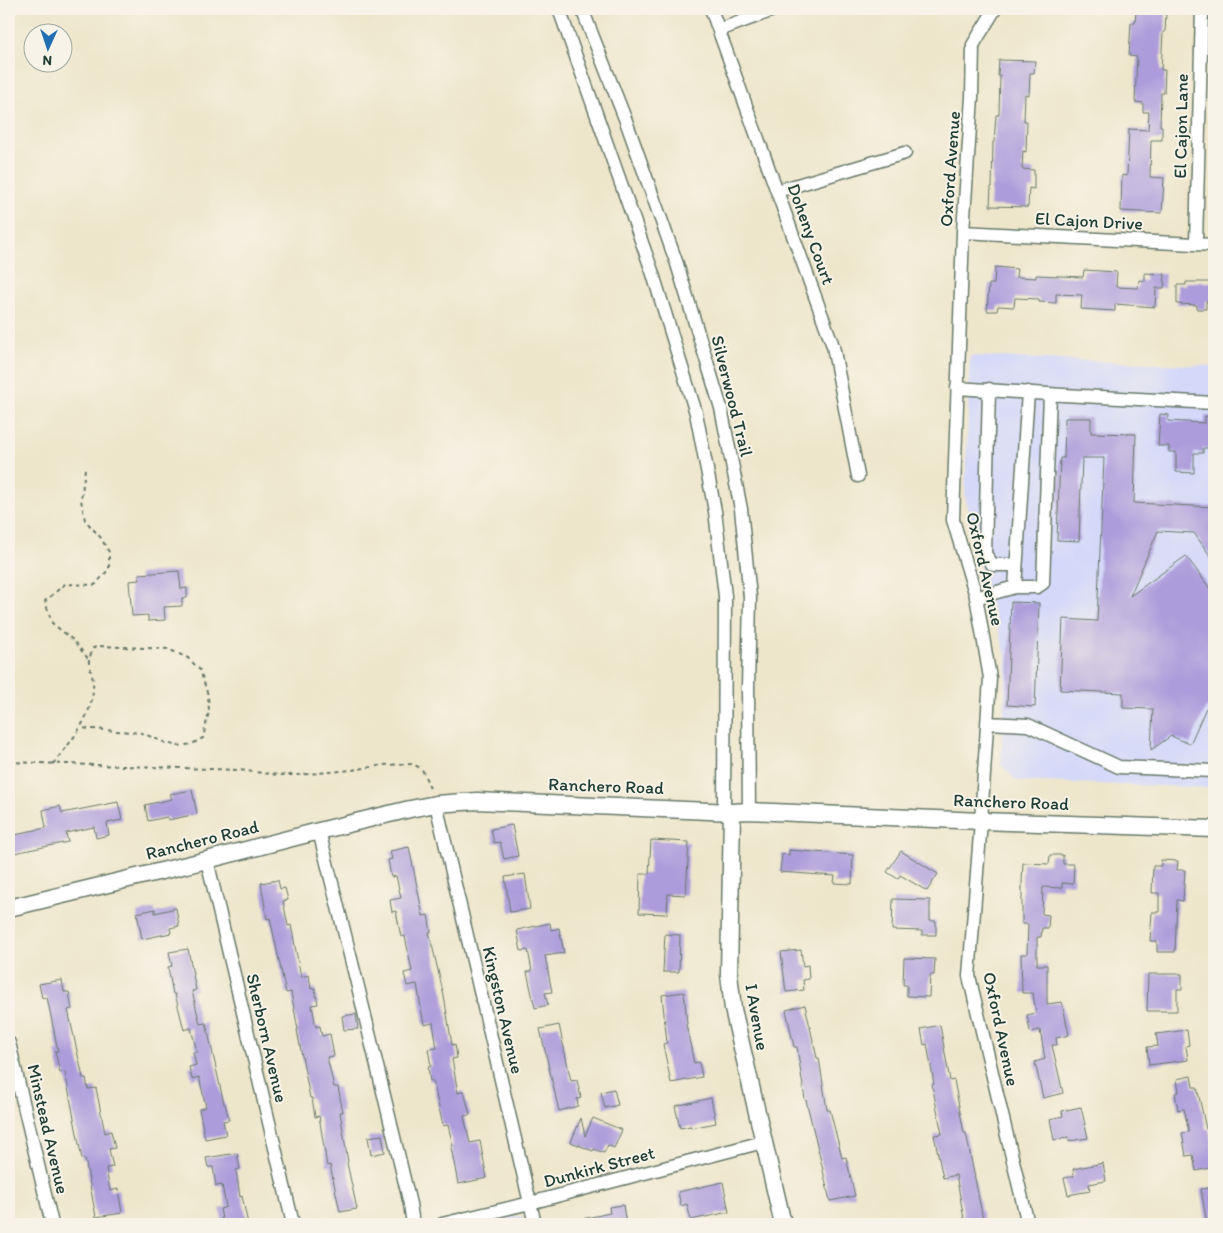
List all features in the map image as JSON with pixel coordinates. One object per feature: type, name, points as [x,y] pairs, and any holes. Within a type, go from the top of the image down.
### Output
[{"type":"main road","name":"Ranchero Road","points":[[9,908],[410,809],[476,800],[735,812],[1214,829]]},
{"type":"main road","name":"I Avenue","points":[[735,812],[729,974],[733,1009],[783,1224]]},
{"type":"street","points":[[559,9],[652,271],[696,413],[715,511],[725,596],[735,812]]},
{"type":"street","name":"Silverwood Trail","points":[[582,9],[626,121],[677,264],[721,408],[741,509],[750,597],[748,688],[735,812]]},
{"type":"street","name":"Doheny Court","points":[[711,9],[833,346],[858,476]]},
{"type":"street","points":[[719,30],[776,9]]},
{"type":"street","name":"Oxford Avenue","points":[[995,9],[973,46],[972,97],[963,232],[953,520],[976,598],[990,678],[969,976],[1028,1224]]},
{"type":"street","name":"El Cajon Lane","points":[[1196,244],[1202,9]]},
{"type":"street","points":[[777,191],[905,152]]},
{"type":"street","name":"El Cajon Drive","points":[[963,232],[1214,245]]},
{"type":"street","points":[[957,388],[1214,402]]},
{"type":"street","points":[[989,389],[985,554],[993,565],[1016,565]]},
{"type":"street","points":[[1021,587],[1016,565],[1028,392]]},
{"type":"street","points":[[976,598],[1021,587],[1037,587],[1043,583],[1050,394]]},
{"type":"street","points":[[987,723],[1028,726],[1118,767],[1214,771]]},
{"type":"street","name":"Kingston Avenue","points":[[436,804],[535,1224]]},
{"type":"street","points":[[319,831],[362,1001],[410,1204],[413,1224]]},
{"type":"street","name":"Sherborn Avenue","points":[[207,860],[293,1224]]},
{"type":"street","name":"Minstead Avenue","points":[[9,1043],[52,1224]]},
{"type":"street","name":"Dunkirk Street","points":[[442,1224],[763,1142]]},
{"type":"path","points":[[53,764],[85,721],[92,704],[93,682],[89,660],[74,641],[52,623],[45,601],[65,584],[96,585],[109,569],[109,552],[101,538],[85,520],[81,500],[85,469]]},
{"type":"path","points":[[80,728],[142,733],[180,746],[192,744],[203,738],[209,712],[208,695],[200,670],[188,658],[168,649],[100,646],[93,648],[89,660]]},
{"type":"path","points":[[9,762],[239,770],[278,775],[297,775],[384,765],[413,764],[422,768],[436,804]]},
{"type":"shaded area","points":[[970,356],[1214,366],[1214,788],[1017,781],[1001,765],[1007,659],[975,550],[965,496]]},
{"type":"shaded area","points":[[514,1216],[522,1217],[525,1224],[476,1224]]},
{"type":"building","points":[[1136,12],[1166,13],[1161,70],[1165,70],[1164,93],[1161,93],[1160,126],[1162,126],[1162,140],[1151,140],[1150,177],[1164,178],[1162,213],[1121,211],[1122,175],[1127,176],[1129,129],[1148,130],[1149,112],[1143,112],[1143,103],[1135,102],[1137,57],[1129,56],[1131,23],[1135,23]]},
{"type":"building","points":[[999,60],[1035,61],[1034,73],[1030,73],[1029,95],[1025,94],[1024,121],[1027,121],[1026,152],[1023,151],[1022,169],[1034,170],[1034,189],[1029,188],[1028,207],[990,206],[993,142],[996,115],[999,115]]},
{"type":"building","points":[[995,267],[1017,269],[1016,277],[1036,278],[1036,275],[1083,277],[1084,270],[1117,272],[1116,287],[1138,288],[1139,280],[1145,281],[1145,273],[1165,274],[1164,288],[1156,288],[1155,307],[1115,304],[1115,311],[1081,309],[1082,295],[1056,294],[1056,303],[1039,302],[1039,299],[1015,298],[1014,307],[998,306],[997,311],[987,311],[989,284],[994,284]]},
{"type":"building","points":[[1186,282],[1214,282],[1214,301],[1206,301],[1206,309],[1197,309],[1197,305],[1177,304],[1177,285],[1186,285]]},
{"type":"building","points":[[1160,414],[1169,415],[1168,421],[1205,423],[1205,416],[1214,417],[1214,448],[1203,448],[1203,453],[1194,453],[1194,473],[1176,472],[1176,452],[1169,452],[1169,446],[1158,446]]},
{"type":"building","points":[[1065,418],[1091,418],[1091,433],[1136,434],[1134,503],[1214,507],[1214,561],[1194,533],[1158,531],[1130,596],[1186,556],[1211,590],[1214,591],[1214,708],[1206,708],[1190,744],[1171,736],[1151,750],[1153,709],[1123,708],[1123,693],[1060,690],[1063,619],[1097,621],[1104,458],[1082,458],[1079,541],[1057,540],[1060,458],[1064,458]]},
{"type":"building","points":[[179,571],[181,589],[187,588],[187,598],[182,598],[182,606],[164,607],[165,620],[148,621],[148,615],[132,616],[129,581],[140,580],[139,574]]},
{"type":"building","points":[[1011,602],[1039,603],[1035,707],[1007,705]]},
{"type":"building","points":[[192,790],[197,814],[168,820],[167,817],[148,821],[145,805],[172,799],[170,794]]},
{"type":"building","points":[[118,802],[122,820],[107,823],[109,835],[96,838],[94,827],[66,833],[68,842],[9,854],[9,836],[46,828],[43,810],[60,806],[62,813]]},
{"type":"building","points":[[512,825],[518,856],[504,859],[500,842],[494,843],[491,829]]},
{"type":"building","points":[[651,840],[689,842],[686,895],[668,894],[667,914],[639,913],[640,874],[649,874]]},
{"type":"building","points":[[409,847],[423,916],[428,915],[431,932],[429,932],[444,996],[452,1045],[455,1044],[457,1058],[452,1059],[458,1093],[464,1091],[470,1115],[464,1116],[470,1143],[480,1141],[487,1178],[458,1184],[448,1125],[443,1126],[433,1081],[430,1081],[428,1067],[431,1066],[428,1049],[437,1048],[433,1023],[424,1025],[417,984],[407,986],[404,973],[412,971],[405,936],[401,937],[396,911],[392,912],[390,900],[401,898],[396,876],[391,877],[388,860],[392,859],[390,851]]},
{"type":"building","points":[[789,850],[853,855],[852,884],[834,883],[835,876],[780,872],[782,854],[789,855]]},
{"type":"building","points":[[901,851],[938,874],[927,891],[900,875],[898,879],[887,872]]},
{"type":"building","points":[[1050,855],[1063,855],[1063,864],[1074,864],[1073,884],[1062,883],[1062,888],[1043,887],[1042,914],[1049,915],[1048,928],[1042,928],[1041,937],[1037,937],[1037,965],[1047,965],[1047,1004],[1062,1002],[1069,1035],[1056,1038],[1057,1045],[1052,1045],[1063,1093],[1043,1098],[1035,1062],[1045,1059],[1040,1030],[1030,1032],[1027,1015],[1036,1013],[1033,993],[1022,993],[1021,954],[1027,954],[1028,924],[1022,924],[1022,882],[1023,863],[1049,864]]},
{"type":"building","points":[[1161,860],[1178,861],[1177,870],[1185,870],[1183,901],[1177,900],[1175,952],[1157,952],[1157,941],[1150,941],[1152,912],[1159,912],[1159,893],[1152,893],[1153,866],[1161,866]]},
{"type":"building","points":[[525,874],[530,909],[510,912],[505,877]]},
{"type":"building","points":[[278,880],[280,889],[285,888],[288,900],[283,901],[288,926],[291,925],[301,977],[309,975],[311,989],[315,988],[318,1004],[312,1005],[316,1027],[320,1026],[322,1036],[330,1034],[334,1056],[327,1057],[334,1087],[338,1087],[343,1112],[340,1112],[347,1163],[357,1209],[340,1212],[330,1165],[327,1166],[319,1116],[315,1117],[312,1098],[310,1098],[291,992],[286,993],[270,918],[267,919],[261,883]]},
{"type":"building","points":[[893,899],[930,900],[930,921],[936,921],[936,935],[922,935],[922,931],[892,930]]},
{"type":"building","points":[[176,908],[179,926],[170,928],[171,933],[142,939],[137,913],[155,909],[155,913]]},
{"type":"building","points":[[550,923],[551,930],[559,928],[564,953],[545,956],[552,992],[545,993],[548,1005],[535,1008],[527,972],[532,971],[528,950],[521,951],[517,930]]},
{"type":"building","points":[[665,934],[680,935],[679,972],[663,972]]},
{"type":"building","points":[[188,949],[196,990],[192,991],[200,1024],[206,1023],[229,1120],[223,1121],[226,1135],[205,1139],[199,1109],[206,1107],[199,1077],[192,1079],[189,1067],[196,1065],[193,1052],[197,1052],[191,1028],[184,1030],[175,994],[173,994],[168,967],[172,966],[169,952]]},
{"type":"building","points":[[801,950],[803,966],[808,965],[809,979],[803,980],[804,990],[786,992],[781,952]]},
{"type":"building","points":[[904,958],[935,959],[934,975],[930,975],[929,997],[907,996],[907,985],[903,985]]},
{"type":"building","points":[[1148,974],[1182,974],[1182,989],[1177,989],[1177,1011],[1147,1011]]},
{"type":"building","points":[[62,980],[64,992],[69,992],[72,1009],[68,1010],[83,1078],[86,1078],[88,1089],[96,1088],[105,1133],[111,1131],[115,1148],[109,1149],[113,1167],[106,1168],[110,1191],[118,1189],[122,1213],[96,1217],[85,1159],[82,1159],[65,1072],[60,1073],[55,1051],[58,1051],[47,997],[42,998],[39,984]]},
{"type":"building","points":[[684,992],[686,1024],[694,1063],[699,1062],[702,1077],[671,1083],[663,1044],[667,1043],[662,995]]},
{"type":"building","points":[[805,1005],[817,1058],[819,1058],[827,1110],[830,1110],[842,1158],[846,1157],[855,1196],[830,1201],[805,1100],[797,1047],[794,1047],[786,1010]]},
{"type":"building","points":[[356,1014],[358,1029],[344,1030],[342,1016]]},
{"type":"building","points":[[559,1025],[571,1081],[577,1080],[581,1098],[577,1099],[578,1106],[559,1111],[540,1029]]},
{"type":"building","points":[[940,1025],[950,1081],[954,1080],[984,1224],[965,1224],[956,1175],[943,1178],[934,1135],[942,1134],[932,1085],[934,1084],[927,1044],[924,1045],[921,1029]]},
{"type":"building","points":[[1187,1030],[1189,1045],[1186,1046],[1188,1060],[1149,1065],[1147,1047],[1158,1046],[1156,1034]]},
{"type":"building","points":[[1191,1076],[1193,1087],[1197,1087],[1206,1129],[1209,1129],[1214,1158],[1214,1167],[1196,1171],[1193,1155],[1186,1156],[1182,1133],[1189,1132],[1184,1109],[1178,1110],[1175,1093],[1179,1092],[1177,1079]]},
{"type":"building","points":[[614,1089],[618,1105],[605,1108],[601,1092]]},
{"type":"building","points":[[711,1098],[716,1123],[691,1128],[691,1126],[680,1128],[675,1106]]},
{"type":"building","points":[[1081,1107],[1088,1138],[1069,1141],[1068,1137],[1054,1140],[1050,1119],[1063,1116],[1062,1111]]},
{"type":"building","points":[[581,1118],[585,1136],[593,1118],[622,1130],[614,1148],[608,1145],[604,1153],[594,1149],[593,1151],[571,1142]]},
{"type":"building","points":[[382,1135],[385,1152],[371,1155],[368,1137]]},
{"type":"building","points":[[237,1153],[240,1169],[236,1170],[240,1197],[242,1196],[248,1224],[231,1224],[231,1222],[223,1224],[220,1209],[226,1207],[222,1185],[216,1186],[213,1167],[208,1167],[206,1158]]},
{"type":"building","points":[[1103,1163],[1106,1181],[1089,1184],[1090,1191],[1068,1195],[1064,1178],[1074,1176],[1073,1169]]},
{"type":"building","points":[[723,1182],[729,1212],[691,1220],[687,1204],[681,1206],[678,1192]]},
{"type":"building","points":[[1214,1187],[1214,1224],[1207,1224],[1201,1189]]},
{"type":"building","points":[[623,1205],[626,1224],[577,1224],[577,1220],[610,1213],[609,1207]]}]
